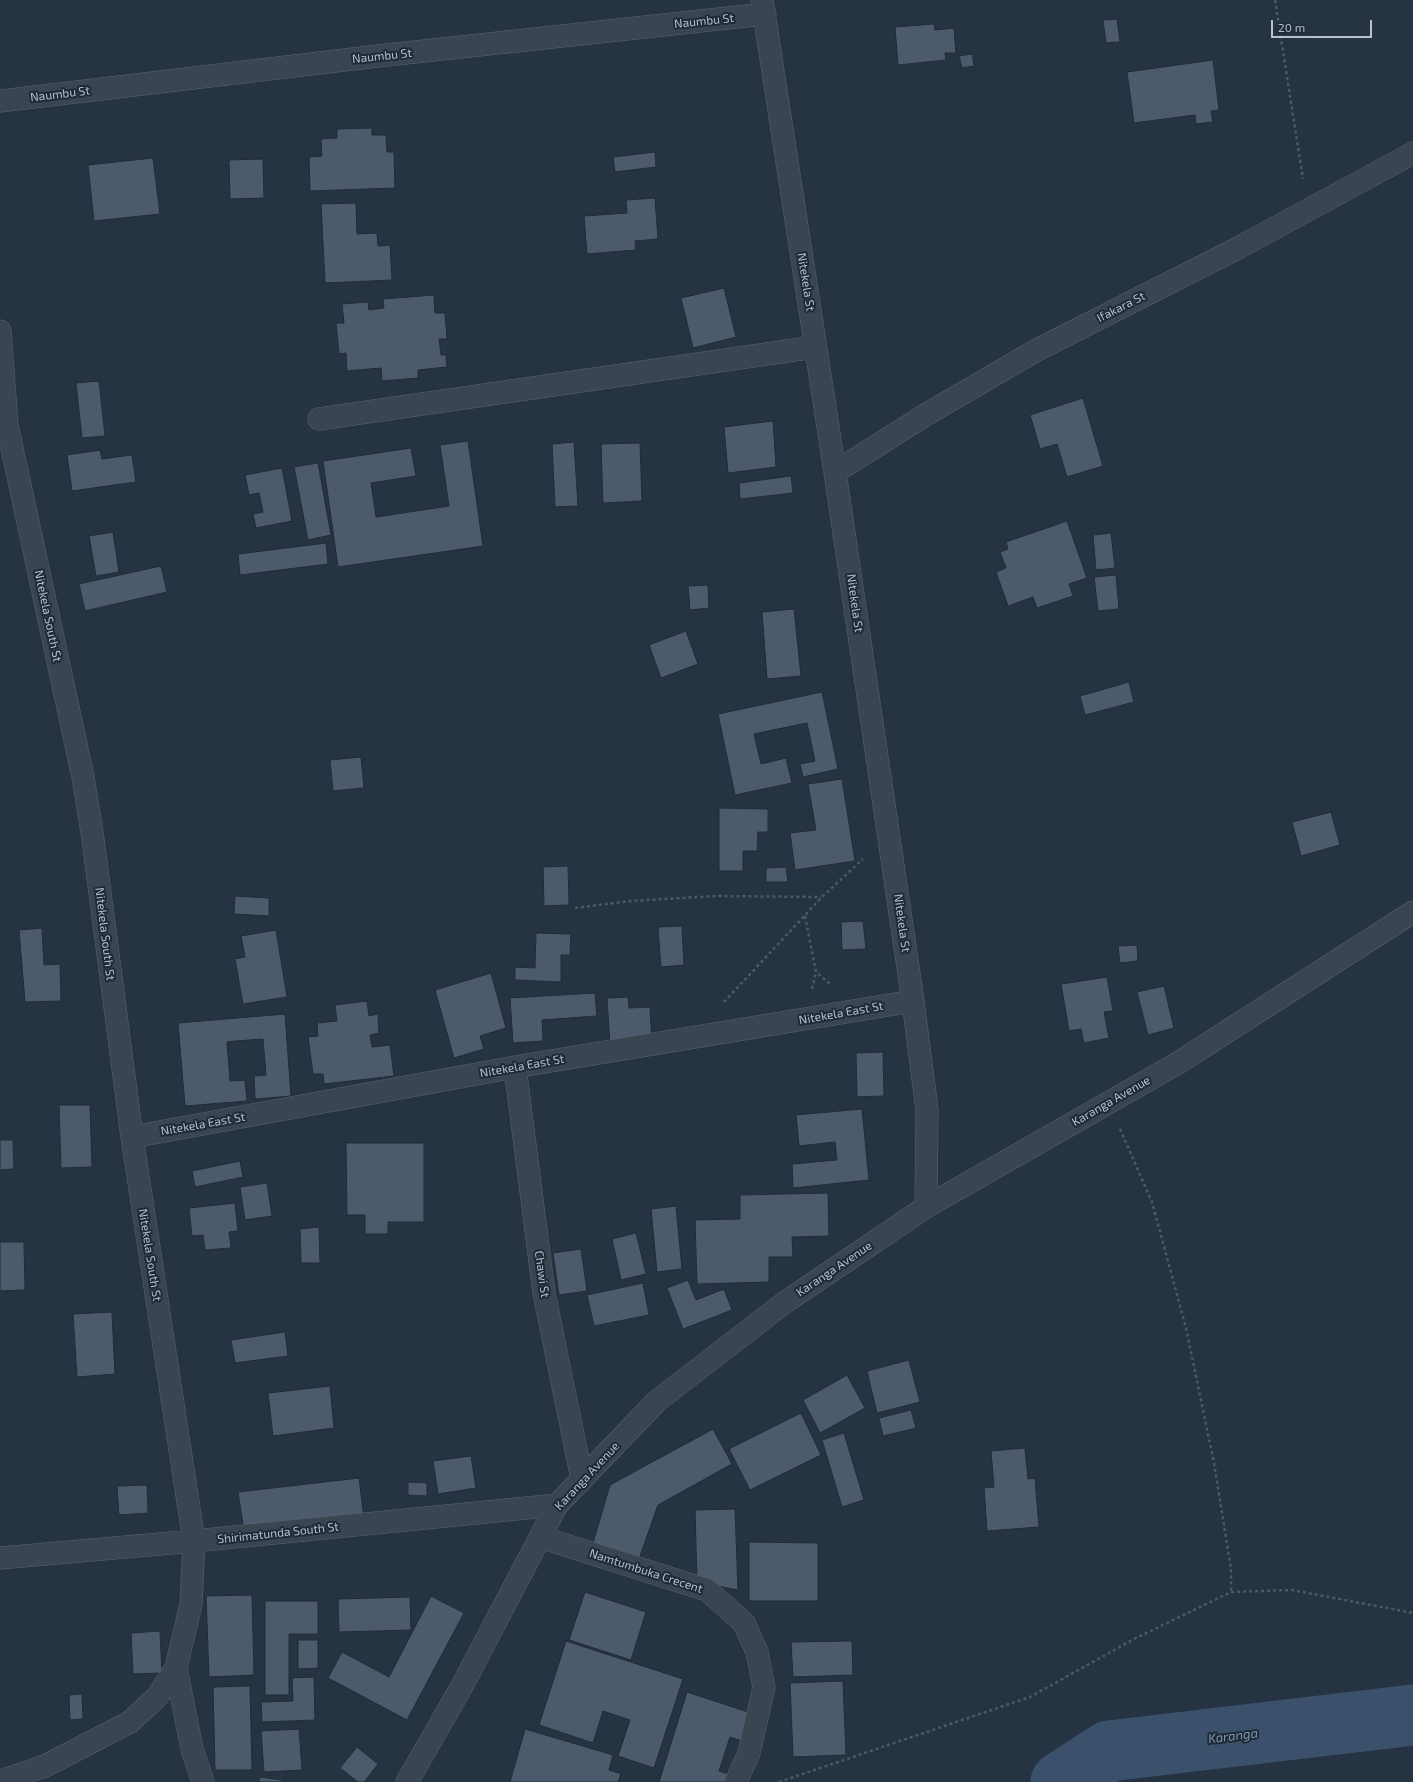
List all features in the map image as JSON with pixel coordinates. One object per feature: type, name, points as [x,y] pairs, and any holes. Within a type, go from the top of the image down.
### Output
[{"type":"street","name":"Naumbu St","points":[[0,101],[386,55],[764,7]]},
{"type":"street","name":"Nitekela St","points":[[764,7],[836,472],[913,1001],[927,1110],[926,1207]]},
{"type":"street","name":"Ifakara St","points":[[836,472],[927,414],[1035,351],[1308,211],[1413,153]]},
{"type":"street","name":"Nitekela South St","points":[[0,331],[7,425],[83,777],[91,825],[132,1137],[194,1541],[191,1604],[176,1668]]},
{"type":"street","points":[[319,419],[816,347]]},
{"type":"street","name":"Karanga Avenue","points":[[407,1782],[462,1686],[557,1505],[657,1401],[784,1303],[926,1207],[1178,1063],[1413,912]]},
{"type":"street","name":"Nitekela East St","points":[[132,1137],[514,1067],[913,1001]]},
{"type":"street","name":"Chawi St","points":[[514,1067],[544,1293],[582,1479]]},
{"type":"street","name":"Shirimatunda South St","points":[[0,1558],[194,1541],[557,1505]]},
{"type":"street","name":"Namtumbuka Crecent","points":[[540,1537],[707,1590],[744,1623],[757,1652],[764,1687],[749,1753],[736,1782]]},
{"type":"street","points":[[0,1781],[45,1766],[130,1722],[157,1697],[176,1668]]},
{"type":"street","points":[[176,1668],[192,1749],[203,1782]]},
{"type":"path","points":[[1275,0],[1308,211]]},
{"type":"path","points":[[692,1038],[822,897],[889,834]]},
{"type":"path","points":[[575,908],[630,901],[716,896],[822,897]]},
{"type":"path","points":[[805,915],[816,972],[858,1010]]},
{"type":"path","points":[[1109,1103],[1152,1202],[1186,1328],[1215,1471],[1231,1569],[1231,1592]]},
{"type":"path","points":[[779,1782],[1030,1697],[1134,1639],[1231,1592],[1292,1590],[1413,1613]]},
{"type":"building","points":[[1117,19],[1120,42],[1106,43],[1103,20]]},
{"type":"building","points":[[934,24],[935,30],[954,28],[956,53],[945,53],[946,60],[898,65],[895,27]]},
{"type":"building","points":[[972,54],[974,66],[962,68],[959,56]]},
{"type":"building","points":[[1213,60],[1219,110],[1211,111],[1213,122],[1196,124],[1195,115],[1134,123],[1127,72]]},
{"type":"building","points":[[372,128],[372,135],[386,135],[387,152],[394,152],[395,188],[310,191],[309,157],[322,156],[321,139],[337,138],[337,129]]},
{"type":"building","points":[[655,152],[656,167],[615,172],[613,157]]},
{"type":"building","points":[[153,158],[160,214],[94,221],[88,165]]},
{"type":"building","points":[[263,159],[264,198],[230,199],[229,160]]},
{"type":"building","points":[[655,198],[658,239],[635,241],[636,250],[587,254],[584,216],[627,213],[626,200]]},
{"type":"building","points":[[356,203],[357,234],[377,233],[378,246],[390,245],[392,280],[325,283],[321,204]]},
{"type":"building","points":[[724,288],[736,337],[693,348],[681,298]]},
{"type":"building","points":[[434,295],[435,313],[445,313],[447,339],[439,339],[441,355],[446,355],[447,367],[418,370],[418,378],[382,381],[381,368],[347,371],[346,353],[339,354],[336,323],[344,323],[342,304],[368,302],[369,310],[384,308],[383,299]]},
{"type":"building","points":[[99,381],[105,436],[82,438],[76,383]]},
{"type":"building","points":[[1083,398],[1103,466],[1067,477],[1057,444],[1040,449],[1030,415]]},
{"type":"building","points":[[773,421],[776,467],[728,473],[724,427]]},
{"type":"building","points":[[468,441],[483,546],[338,567],[323,461],[411,448],[416,476],[371,483],[376,517],[449,506],[440,445]]},
{"type":"building","points":[[574,442],[578,506],[555,507],[552,444]]},
{"type":"building","points":[[640,443],[642,501],[603,503],[601,444]]},
{"type":"building","points":[[100,450],[102,459],[132,455],[136,482],[72,491],[67,455]]},
{"type":"building","points":[[318,463],[331,535],[308,540],[294,467]]},
{"type":"building","points":[[282,468],[292,521],[256,528],[253,514],[263,512],[259,493],[249,495],[245,475]]},
{"type":"building","points":[[791,476],[793,493],[740,499],[739,483]]},
{"type":"building","points":[[1067,521],[1087,578],[1069,584],[1073,596],[1037,608],[1033,597],[1008,606],[996,572],[1006,568],[1000,552],[1008,549],[1006,542]]},
{"type":"building","points":[[113,532],[119,572],[96,576],[89,536]]},
{"type":"building","points":[[1111,533],[1115,568],[1096,570],[1093,535]]},
{"type":"building","points":[[326,543],[328,564],[240,575],[238,554]]},
{"type":"building","points":[[161,566],[167,592],[85,611],[79,584]]},
{"type":"building","points":[[1116,575],[1119,609],[1098,611],[1094,577]]},
{"type":"building","points":[[708,585],[709,608],[690,610],[688,586]]},
{"type":"building","points":[[794,609],[801,676],[767,679],[762,612]]},
{"type":"building","points":[[686,631],[698,664],[661,678],[649,645]]},
{"type":"building","points":[[1129,682],[1134,702],[1085,715],[1080,696]]},
{"type":"building","points":[[822,692],[838,769],[803,777],[800,764],[815,761],[807,723],[754,734],[761,764],[786,758],[792,783],[735,795],[718,714]]},
{"type":"building","points":[[361,757],[364,788],[333,791],[330,760]]},
{"type":"building","points":[[842,779],[855,861],[795,870],[790,833],[816,830],[808,784]]},
{"type":"building","points":[[719,808],[768,809],[768,832],[758,832],[757,851],[743,851],[743,871],[719,871]]},
{"type":"building","points":[[1331,812],[1340,845],[1301,856],[1292,822]]},
{"type":"building","points":[[568,866],[569,905],[544,906],[543,867]]},
{"type":"building","points":[[786,867],[788,882],[766,882],[766,868]]},
{"type":"building","points":[[235,896],[269,898],[269,916],[234,914]]},
{"type":"building","points":[[863,921],[866,949],[842,950],[841,922]]},
{"type":"building","points":[[682,926],[684,965],[661,967],[658,927]]},
{"type":"building","points":[[42,928],[44,965],[60,964],[61,1001],[25,1002],[19,930]]},
{"type":"building","points":[[276,930],[287,997],[243,1004],[235,959],[245,957],[241,936]]},
{"type":"building","points":[[536,933],[571,934],[570,955],[561,955],[561,982],[515,980],[515,967],[535,968]]},
{"type":"building","points":[[1137,945],[1138,961],[1120,963],[1118,946]]},
{"type":"building","points":[[491,973],[506,1028],[480,1036],[484,1049],[454,1058],[435,990]]},
{"type":"building","points":[[1107,977],[1113,1011],[1104,1012],[1109,1038],[1084,1043],[1081,1029],[1069,1031],[1061,984]]},
{"type":"building","points":[[1164,986],[1174,1028],[1148,1035],[1137,992]]},
{"type":"building","points":[[595,993],[597,1016],[542,1020],[543,1041],[513,1043],[510,998]]},
{"type":"building","points":[[628,997],[629,1008],[650,1007],[652,1044],[610,1047],[607,998]]},
{"type":"building","points":[[367,1001],[369,1016],[378,1014],[379,1033],[370,1035],[372,1047],[390,1045],[394,1076],[324,1084],[323,1074],[313,1074],[308,1037],[318,1036],[317,1023],[337,1021],[335,1005]]},
{"type":"building","points":[[285,1014],[291,1096],[255,1099],[254,1076],[266,1075],[263,1039],[236,1041],[227,1042],[230,1081],[245,1080],[247,1101],[185,1106],[178,1023]]},
{"type":"building","points":[[883,1052],[884,1096],[857,1097],[856,1053]]},
{"type":"building","points":[[59,1105],[90,1105],[92,1167],[61,1168]]},
{"type":"building","points":[[862,1109],[869,1180],[793,1188],[792,1164],[837,1160],[835,1142],[799,1146],[796,1115]]},
{"type":"building","points":[[0,1140],[13,1140],[14,1169],[0,1170]]},
{"type":"building","points":[[346,1143],[424,1143],[424,1222],[388,1222],[388,1234],[365,1234],[365,1215],[347,1215]]},
{"type":"building","points":[[240,1161],[243,1177],[195,1187],[192,1171]]},
{"type":"building","points":[[267,1183],[272,1216],[245,1220],[240,1187]]},
{"type":"building","points":[[828,1193],[829,1236],[792,1237],[793,1257],[769,1257],[769,1282],[697,1284],[695,1220],[740,1219],[740,1195]]},
{"type":"building","points":[[235,1203],[238,1231],[229,1232],[231,1248],[205,1250],[203,1235],[192,1236],[189,1208]]},
{"type":"building","points":[[676,1206],[682,1269],[657,1272],[651,1209]]},
{"type":"building","points":[[319,1227],[320,1263],[301,1263],[300,1229]]},
{"type":"building","points":[[636,1233],[646,1274],[621,1280],[612,1239]]},
{"type":"building","points":[[0,1242],[24,1242],[25,1290],[0,1291]]},
{"type":"building","points":[[581,1249],[587,1291],[559,1295],[553,1253]]},
{"type":"building","points":[[688,1280],[696,1300],[724,1289],[732,1310],[683,1329],[667,1288]]},
{"type":"building","points":[[643,1283],[649,1315],[594,1326],[587,1295]]},
{"type":"building","points":[[112,1312],[115,1374],[77,1377],[73,1314]]},
{"type":"building","points":[[285,1332],[288,1356],[235,1363],[231,1340]]},
{"type":"building","points":[[909,1360],[920,1402],[877,1413],[867,1371]]},
{"type":"building","points":[[847,1375],[865,1408],[820,1433],[803,1400]]},
{"type":"building","points":[[330,1386],[334,1428],[273,1436],[268,1393]]},
{"type":"building","points":[[911,1410],[916,1428],[883,1436],[879,1418]]},
{"type":"building","points":[[801,1413],[821,1455],[750,1490],[729,1449]]},
{"type":"building","points":[[713,1429],[732,1464],[658,1505],[639,1559],[593,1543],[610,1485]]},
{"type":"building","points":[[844,1433],[864,1500],[842,1507],[822,1440]]},
{"type":"building","points":[[1025,1448],[1028,1479],[1035,1478],[1039,1527],[987,1531],[984,1488],[994,1487],[991,1451]]},
{"type":"building","points":[[471,1456],[476,1488],[438,1494],[433,1461]]},
{"type":"building","points":[[359,1478],[364,1518],[244,1531],[238,1492]]},
{"type":"building","points":[[408,1482],[427,1483],[427,1496],[408,1495]]},
{"type":"building","points":[[147,1485],[148,1513],[119,1515],[117,1486]]},
{"type":"building","points":[[735,1509],[738,1590],[697,1582],[695,1510]]},
{"type":"building","points":[[749,1542],[818,1543],[818,1601],[749,1601]]},
{"type":"building","points":[[585,1592],[646,1612],[631,1660],[569,1640]]},
{"type":"building","points":[[252,1595],[254,1675],[209,1677],[206,1596]]},
{"type":"building","points":[[431,1596],[464,1613],[407,1720],[328,1678],[342,1652],[389,1677]]},
{"type":"building","points":[[410,1597],[411,1630],[339,1632],[338,1599]]},
{"type":"building","points":[[265,1601],[318,1601],[318,1634],[289,1634],[289,1695],[265,1695]]},
{"type":"building","points":[[160,1631],[162,1673],[133,1674],[131,1633]]},
{"type":"building","points":[[298,1640],[318,1640],[318,1668],[298,1669]]},
{"type":"building","points":[[566,1641],[683,1679],[654,1768],[618,1756],[630,1720],[603,1711],[593,1743],[539,1725]]},
{"type":"building","points":[[852,1641],[853,1675],[793,1677],[791,1642]]},
{"type":"building","points":[[314,1677],[315,1720],[262,1722],[261,1702],[293,1701],[292,1678]]},
{"type":"building","points":[[843,1681],[846,1755],[793,1757],[790,1683]]},
{"type":"building","points":[[250,1686],[252,1770],[215,1770],[213,1687]]},
{"type":"building","points":[[687,1692],[751,1713],[742,1741],[730,1737],[719,1771],[732,1775],[730,1782],[659,1782]]},
{"type":"building","points":[[82,1694],[83,1719],[70,1720],[69,1695]]},
{"type":"building","points":[[299,1729],[302,1770],[264,1772],[261,1731]]},
{"type":"building","points":[[525,1729],[613,1755],[609,1770],[621,1774],[618,1782],[510,1782]]},
{"type":"building","points":[[357,1747],[378,1764],[364,1782],[358,1782],[340,1768]]},
{"type":"building","points":[[260,1777],[282,1780],[282,1782],[259,1782]]},
{"type":"waterway","name":"Karanga","points":[[1061,1782],[1109,1751],[1413,1715]]}]
